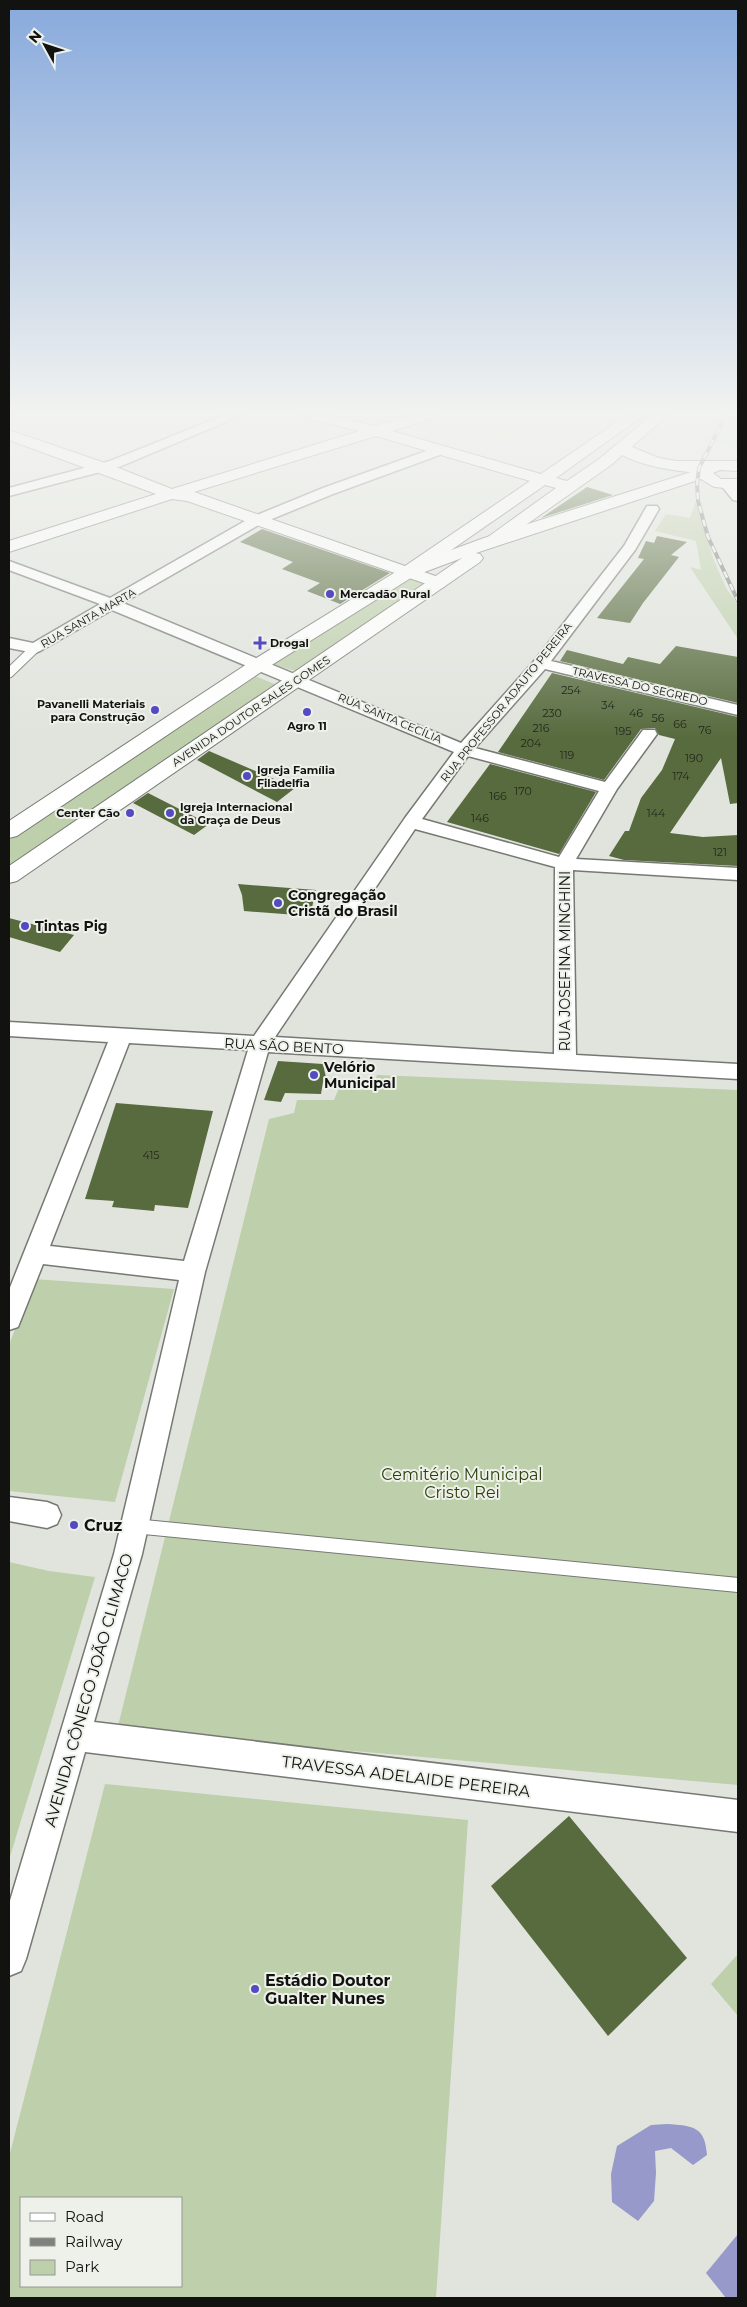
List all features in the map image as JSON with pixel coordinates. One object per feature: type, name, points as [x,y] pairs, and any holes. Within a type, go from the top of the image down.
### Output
[{"type":"main road","points":[[9,535],[56,523]]},
{"type":"main road","points":[[9,547],[81,523]]},
{"type":"main road","points":[[265,523],[438,583]]},
{"type":"main road","name":"AVENIDA DOUTOR SALES GOMES","points":[[10,829],[260,664],[408,572],[481,523]]},
{"type":"main road","name":"AVENIDA DOUTOR SALES GOMES","points":[[9,876],[438,583],[520,523]]},
{"type":"main road","points":[[484,549],[562,523]]},
{"type":"main road","points":[[484,549],[570,523]]},
{"type":"main road","name":"AVENIDA DOUTOR SALES GOMES","points":[[408,572],[484,549]]},
{"type":"street","name":"RUA SANTA MARTA","points":[[35,648],[252,523]]},
{"type":"street","name":"RUA PROFESSOR ADAUTO PEREIRA","points":[[260,1044],[411,822],[464,750],[541,663],[630,547],[642,523]]},
{"type":"street","points":[[9,565],[112,604]]},
{"type":"street","name":"RUA SANTA CECÍLIA","points":[[112,604],[464,750],[609,788]]},
{"type":"street","points":[[9,643],[35,648]]},
{"type":"street","name":"TRAVESSA DO SEGREDO","points":[[541,663],[738,710]]},
{"type":"street","name":"RUA JOSEFINA MINGHINI","points":[[565,1062],[564,864],[609,788],[649,734]]},
{"type":"street","points":[[411,822],[564,864],[738,874]]},
{"type":"street","name":"RUA SÃO BENTO","points":[[9,1029],[738,1072]]},
{"type":"street","points":[[9,1320],[121,1036]]},
{"type":"street","name":"AVENIDA CÔNEGO JOÃO CLIMACO","points":[[9,1959],[134,1526],[193,1272],[260,1044]]},
{"type":"street","points":[[36,1254],[193,1272]]},
{"type":"street","points":[[9,1509],[47,1515]]},
{"type":"street","name":"TRAVESSA ADELAIDE PEREIRA","points":[[74,1735],[738,1816]]},
{"type":"lane","points":[[9,673],[35,648]]},
{"type":"lane","points":[[134,1526],[738,1586]]},
{"type":"green space","points":[[660,523],[702,523],[713,558],[726,588],[738,605],[738,639],[690,567],[701,570],[696,541],[655,531]]},
{"type":"green space","points":[[408,578],[427,585],[298,672],[273,664]]},
{"type":"green space","points":[[255,676],[277,685],[9,871],[9,840]]},
{"type":"green space","name":"Cemitério Municipal Cristo Rei","points":[[377,1075],[738,1090],[738,1785],[117,1730],[269,1119],[294,1113],[297,1100],[334,1100],[339,1088],[372,1090]]},
{"type":"green space","points":[[34,1279],[174,1289],[115,1502],[9,1491],[9,1345]]},
{"type":"green space","points":[[9,1562],[49,1571],[95,1577],[9,1860]]},
{"type":"green space","name":"Estádio Doutor Gualter Nunes","points":[[105,1784],[468,1820],[436,2298],[9,2298],[9,2157]]},
{"type":"green space","points":[[738,1954],[738,2016],[711,1984]]},
{"type":"water","points":[[667,2124],[696,2129],[704,2138],[707,2155],[693,2165],[671,2148],[655,2151],[654,2201],[638,2221],[612,2202],[611,2174],[617,2146],[651,2125]]},
{"type":"water","points":[[738,2234],[738,2298],[726,2298],[706,2273]]},
{"type":"building","points":[[262,529],[390,573],[340,604],[307,591],[320,583],[282,569],[293,562],[240,542]]},
{"type":"building","points":[[657,536],[687,542],[671,555],[679,557],[630,623],[597,618],[644,559],[638,558],[646,541],[654,543]]},
{"type":"building","points":[[676,646],[738,657],[738,703],[560,661],[567,650],[623,664],[628,657],[660,664]]},
{"type":"building","points":[[552,673],[738,717],[738,803],[730,804],[721,758],[670,833],[703,837],[738,835],[738,866],[624,860],[609,856],[625,831],[629,831],[641,798],[662,770],[675,739],[659,735],[655,728],[641,729],[604,780],[498,752]]},
{"type":"building","name":"Igreja Família Filadelfia","points":[[209,751],[295,788],[277,802],[197,760]]},
{"type":"building","points":[[490,764],[596,792],[559,854],[447,822]]},
{"type":"building","name":"Igreja Internacional da Graça de Deus","points":[[148,793],[209,824],[194,835],[133,803]]},
{"type":"building","name":"Congregação Cristã do Brasil","points":[[238,884],[316,890],[310,916],[244,911],[242,895]]},
{"type":"building","name":"Tintas Pig","points":[[9,918],[74,935],[60,952],[9,937]]},
{"type":"building","name":"Velório Municipal","points":[[278,1061],[323,1064],[327,1082],[323,1082],[321,1094],[285,1093],[281,1102],[264,1100]]},
{"type":"building","points":[[116,1103],[213,1111],[188,1208],[155,1205],[154,1211],[112,1207],[114,1201],[85,1199]]},
{"type":"building","points":[[569,1816],[687,1958],[608,2036],[491,1886]]},
{"type":"railway","points":[[704,523],[708,537],[738,601]]},
{"type":"place","name":"Mercadão Rural","points":[[330,594]]},
{"type":"place","name":"Drogal","points":[[260,643]]},
{"type":"place","name":"Pavanelli Materiais para Construção","points":[[155,710]]},
{"type":"place","name":"Agro 11","points":[[307,712]]},
{"type":"place","name":"Igreja Família Filadelfia","points":[[247,776]]},
{"type":"place","name":"Center Cão","points":[[130,813]]},
{"type":"place","name":"Igreja Internacional da Graça de Deus","points":[[170,813]]},
{"type":"place","name":"Congregação Cristã do Brasil","points":[[278,903]]},
{"type":"place","name":"Tintas Pig","points":[[25,926]]},
{"type":"place","name":"Velório Municipal","points":[[314,1075]]},
{"type":"place","name":"Cruz","points":[[74,1525]]},
{"type":"place","name":"Estádio Doutor Gualter Nunes","points":[[255,1989]]}]
